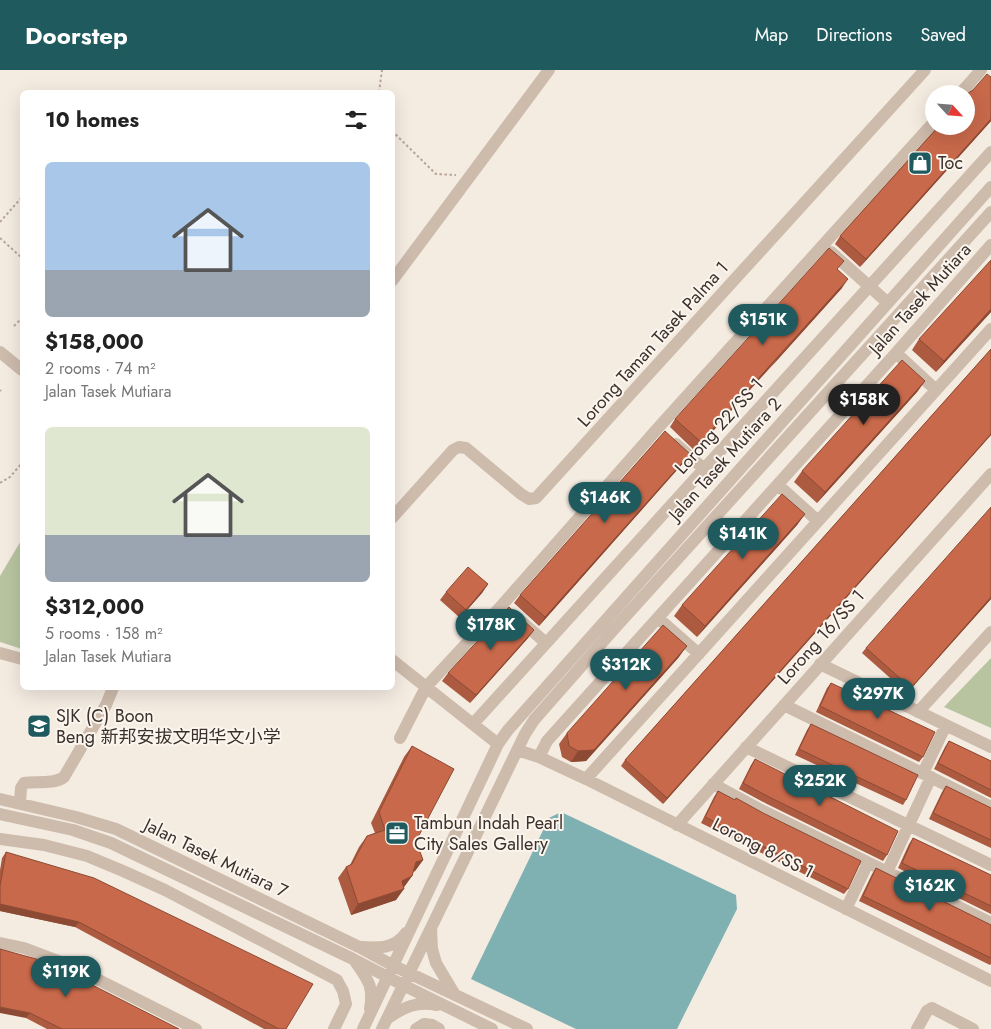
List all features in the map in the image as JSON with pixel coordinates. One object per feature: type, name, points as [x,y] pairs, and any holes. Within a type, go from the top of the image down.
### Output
[{"type":"street","points":[[395,277],[549,70]]},
{"type":"street","name":"Lorong Taman Tasek Palma 1","points":[[395,515],[453,450],[459,447],[466,448],[521,494],[529,499],[536,498],[925,70]]},
{"type":"street","points":[[968,85],[981,71],[991,81]]},
{"type":"street","points":[[400,738],[426,687],[503,604],[658,428],[925,132]]},
{"type":"street","name":"Lorong 22/SS 1","points":[[473,724],[991,152]]},
{"type":"street","name":"Jalan Tasek Mutiara 2","points":[[366,1024],[498,744],[508,730],[991,187]]},
{"type":"street","points":[[961,220],[991,205]]},
{"type":"street","name":"Jalan Tasek Mutiara 2","points":[[384,1024],[524,734],[540,713],[627,615],[991,212]]},
{"type":"street","points":[[823,245],[888,303]]},
{"type":"street","name":"Jalan Tasek Mutiara","points":[[539,758],[547,741],[991,245]]},
{"type":"street","points":[[586,779],[991,329]]},
{"type":"street","points":[[0,352],[20,368]]},
{"type":"street","points":[[896,353],[936,390]]},
{"type":"street","points":[[658,428],[704,469]]},
{"type":"street","name":"Lorong 16/SS 1","points":[[677,824],[991,474]]},
{"type":"street","points":[[778,485],[818,520]]},
{"type":"street","points":[[503,604],[546,643]]},
{"type":"street","points":[[658,618],[699,654]]},
{"type":"street","points":[[918,712],[991,632]]},
{"type":"street","points":[[0,653],[20,658]]},
{"type":"street","points":[[395,662],[498,744]]},
{"type":"street","points":[[820,664],[991,747]]},
{"type":"street","points":[[20,803],[21,788],[24,783],[54,782],[64,777],[106,705],[112,690]]},
{"type":"street","points":[[784,705],[991,807]]},
{"type":"street","points":[[887,872],[908,825],[946,725]]},
{"type":"street","points":[[746,746],[991,865]]},
{"type":"street","name":"Lorong 8/SS 1","points":[[517,750],[586,779],[991,981]]},
{"type":"street","points":[[713,784],[763,811],[991,923]]},
{"type":"street","name":"Jalan Tasek Mutiara 7","points":[[0,799],[76,817],[116,830],[527,1029]]},
{"type":"street","name":"Jalan Tasek Mutiara 7","points":[[0,814],[73,830],[111,844],[353,959],[492,1029]]},
{"type":"street","points":[[0,839],[44,845],[87,856],[165,890],[337,980],[343,991],[346,1004],[334,1029]]},
{"type":"street","points":[[846,909],[868,863]]},
{"type":"street","points":[[359,947],[376,948],[401,940],[415,921]]},
{"type":"street","points":[[431,926],[432,949],[436,963],[455,995]]},
{"type":"street","points":[[0,943],[24,948],[69,965],[196,1029]]},
{"type":"street","points":[[353,959],[370,985],[372,997],[366,1024]]},
{"type":"street","points":[[384,1024],[405,1007],[418,1004],[433,1004],[449,1008]]},
{"type":"street","points":[[917,1029],[927,1011],[932,1008],[954,1025],[973,1029]]},
{"type":"street","points":[[416,1029],[424,1024],[432,1025],[439,1029]]},
{"type":"path","points":[[379,90],[382,70]]},
{"type":"path","points":[[395,135],[436,174],[470,176]]},
{"type":"path","points":[[0,222],[20,199]]},
{"type":"path","points":[[0,238],[20,256]]},
{"type":"path","points":[[14,326],[20,320]]},
{"type":"path","points":[[0,483],[10,477],[20,465]]},
{"type":"green space","points":[[20,542],[20,648],[0,642],[0,576]]},
{"type":"green space","points":[[991,658],[991,728],[944,707]]},
{"type":"water","points":[[561,812],[736,895],[737,909],[677,1029],[576,1029],[471,979],[549,818]]},
{"type":"building","points":[[987,74],[991,77],[991,119],[866,259],[840,236],[931,135],[975,135],[975,88]]},
{"type":"building","points":[[829,248],[844,261],[837,269],[848,279],[701,442],[675,419]]},
{"type":"building","points":[[991,260],[991,309],[944,361],[919,339]]},
{"type":"building","points":[[991,349],[991,434],[667,798],[625,760]]},
{"type":"building","points":[[902,360],[925,381],[825,492],[802,471]]},
{"type":"building","points":[[665,431],[690,454],[545,617],[520,595]]},
{"type":"building","points":[[782,494],[805,514],[705,626],[682,605]]},
{"type":"building","points":[[991,507],[991,597],[911,688],[866,648]]},
{"type":"building","points":[[468,567],[488,584],[466,610],[446,592]]},
{"type":"building","points":[[509,607],[534,630],[476,695],[448,673]]},
{"type":"building","points":[[663,625],[687,646],[594,750],[578,751],[569,746],[567,733]]},
{"type":"building","points":[[831,683],[935,732],[923,757],[820,706]]},
{"type":"building","points":[[811,724],[918,775],[906,800],[799,749]]},
{"type":"building","points":[[949,741],[991,761],[991,790],[938,763]]},
{"type":"building","name":"Tambun Indah Pearl City Sales Gallery","points":[[412,746],[454,769],[416,841],[423,860],[416,862],[412,876],[402,881],[404,889],[358,904],[346,867],[352,864],[367,836],[385,830],[379,812]]},
{"type":"building","points":[[755,759],[898,831],[887,855],[743,783]]},
{"type":"building","points":[[946,786],[991,808],[991,840],[933,813]]},
{"type":"building","points":[[718,791],[735,800],[736,798],[861,861],[848,889],[705,817]]},
{"type":"building","points":[[913,838],[991,875],[991,906],[902,863]]},
{"type":"building","points":[[6,852],[94,878],[313,984],[286,1029],[279,1029],[79,922],[0,904],[0,886]]},
{"type":"building","points":[[876,868],[991,925],[991,958],[863,896]]},
{"type":"building","points":[[0,949],[47,962],[179,1029],[62,1029],[30,1013],[0,1007]]},
{"type":"place","name":"Toc","points":[[920,163]]},
{"type":"place","name":"SJK (C) Boon Beng 新邦安拔文明华文小学","points":[[39,726]]},
{"type":"place","name":"Tambun Indah Pearl City Sales Gallery","points":[[397,833]]}]
